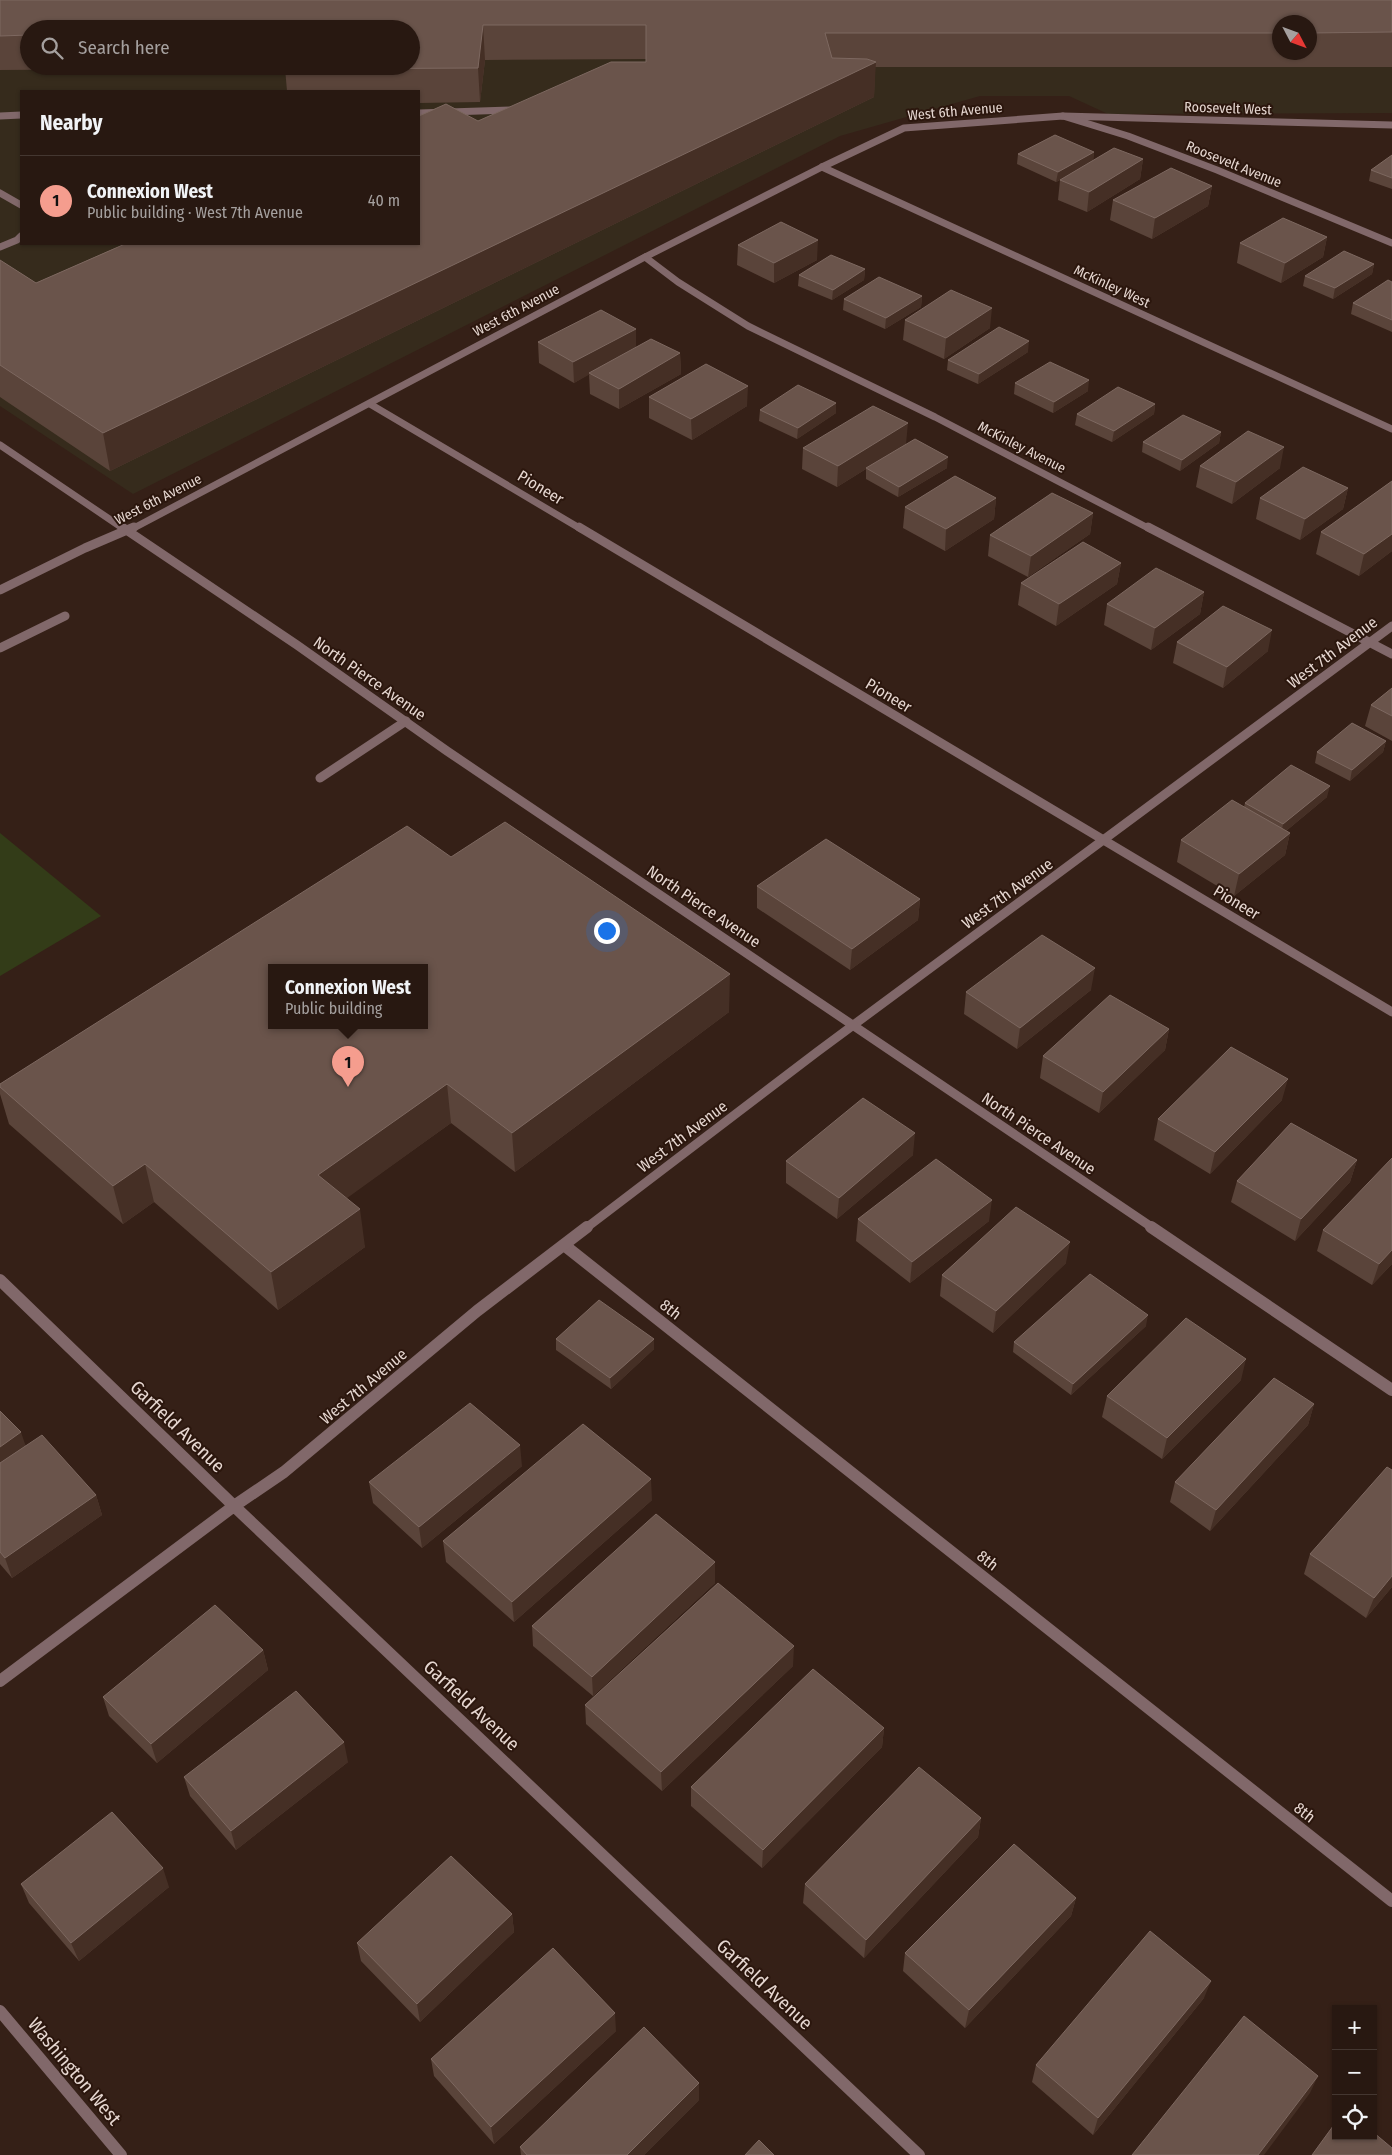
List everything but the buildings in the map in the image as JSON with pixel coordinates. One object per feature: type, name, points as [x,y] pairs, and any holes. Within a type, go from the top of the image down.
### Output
[{"type":"street","points":[[420,113],[525,110]]},
{"type":"street","points":[[0,116],[20,115]]},
{"type":"street","name":"Roosevelt West","points":[[1063,116],[1392,125]]},
{"type":"street","name":"West 6th Avenue","points":[[0,590],[84,548],[127,531],[645,257],[822,167],[904,128],[1063,116]]},
{"type":"street","name":"Roosevelt Avenue","points":[[1063,116],[1128,136],[1217,170],[1392,243]]},
{"type":"street","name":"McKinley West","points":[[822,167],[1392,429]]},
{"type":"street","points":[[0,193],[20,204]]},
{"type":"street","points":[[0,247],[20,237]]},
{"type":"street","name":"McKinley Avenue","points":[[645,257],[669,278],[697,297],[761,333],[934,417],[1392,654]]},
{"type":"street","name":"Pioneer","points":[[370,404],[1392,1012]]},
{"type":"street","name":"North Pierce Avenue","points":[[0,445],[406,721],[447,751],[1392,1390]]},
{"type":"street","points":[[0,648],[65,616]]},
{"type":"street","name":"West 7th Avenue","points":[[0,1681],[234,1506],[284,1472],[478,1311],[852,1025],[1104,841],[1392,626]]},
{"type":"street","points":[[320,778],[406,721]]},
{"type":"street","name":"8th","points":[[564,1245],[1392,1901]]},
{"type":"street","name":"Garfield Avenue","points":[[0,1280],[234,1506],[919,2155]]},
{"type":"street","name":"Washington West","points":[[0,2011],[121,2155]]},
{"type":"shaded area","points":[[0,0],[1392,0],[1392,113],[1108,114],[1069,96],[980,96],[840,136],[133,494],[0,406]]},
{"type":"green space","points":[[0,833],[101,916],[0,976]]},
{"type":"place","name":"Connexion West","points":[[348,1087]]}]
